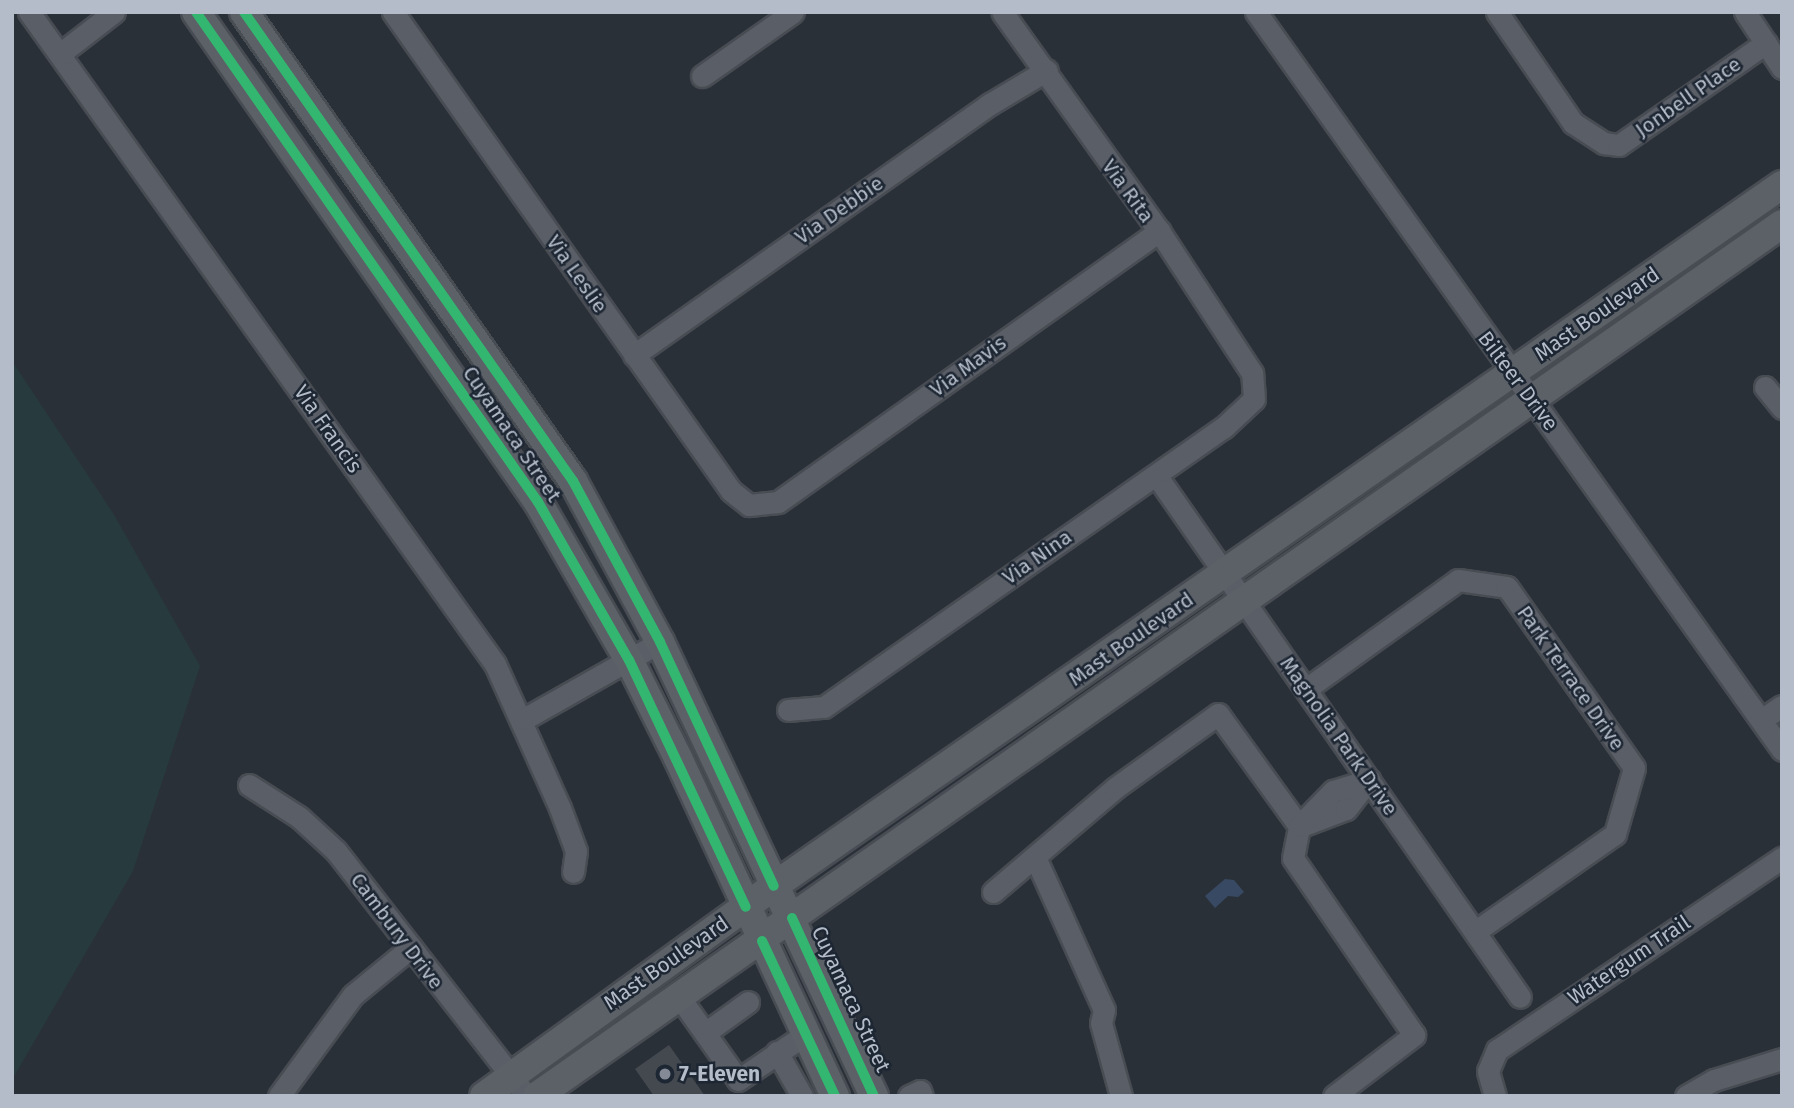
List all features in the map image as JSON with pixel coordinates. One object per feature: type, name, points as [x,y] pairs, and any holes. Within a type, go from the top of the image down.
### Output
[{"type":"main road","name":"Cuyamaca Street","points":[[196,12],[538,502],[629,660],[835,1096]]},
{"type":"main road","name":"Cuyamaca Street","points":[[244,12],[573,481],[660,642],[874,1096]]},
{"type":"main road","name":"Mast Boulevard","points":[[484,1096],[519,1085],[774,886],[1782,185]]},
{"type":"main road","name":"Mast Boulevard","points":[[537,1096],[762,941],[1243,600],[1782,224]]},
{"type":"street","name":"Via Francis","points":[[29,12],[61,53],[495,664],[524,719],[576,851],[573,872]]},
{"type":"street","points":[[61,53],[114,12]]},
{"type":"street","name":"Via Leslie","points":[[393,12],[736,497],[756,506],[778,502]]},
{"type":"street","points":[[702,76],[793,12]]},
{"type":"street","name":"Via Rita","points":[[1002,12],[1047,70],[1159,231],[1252,373]]},
{"type":"street","name":"Bilteer Drive","points":[[1256,12],[1511,374],[1782,750]]},
{"type":"street","name":"Jonbell Place","points":[[1497,12],[1573,123],[1604,143],[1619,145],[1766,43]]},
{"type":"street","points":[[1745,12],[1782,68]]},
{"type":"street","name":"Via Debbie","points":[[634,355],[989,104],[1047,70]]},
{"type":"street","name":"Via Mavis","points":[[778,502],[1159,231]]},
{"type":"street","name":"Via Nina","points":[[788,710],[824,707],[1246,411],[1256,391],[1252,373]]},
{"type":"street","points":[[1765,387],[1782,408]]},
{"type":"street","name":"Magnolia Park Drive","points":[[1156,475],[1520,997]]},
{"type":"street","name":"Park Terrace Drive","points":[[1306,689],[1458,580],[1507,587],[1634,768],[1615,834],[1476,931]]},
{"type":"street","points":[[524,719],[660,642]]},
{"type":"street","points":[[1761,720],[1782,706]]},
{"type":"street","points":[[993,892],[1115,788],[1218,714],[1298,827]]},
{"type":"street","points":[[1335,1096],[1414,1035],[1293,858],[1298,827],[1333,791],[1369,780]]},
{"type":"street","name":"Cambury Drive","points":[[249,785],[299,817],[336,851],[409,949],[519,1085]]},
{"type":"street","points":[[1035,857],[1104,1010],[1101,1023],[1121,1096]]},
{"type":"street","name":"Watergum Trail","points":[[1495,1096],[1488,1072],[1497,1050],[1781,858]]},
{"type":"street","points":[[279,1096],[353,995],[409,949]]},
{"type":"street","points":[[683,996],[738,1080],[806,1034]]},
{"type":"street","points":[[705,1033],[748,1002]]},
{"type":"street","points":[[777,1052],[802,1096]]},
{"type":"street","points":[[1686,1096],[1714,1080],[1782,1059]]},
{"type":"street","points":[[909,1096],[920,1091],[922,1096]]},
{"type":"green space","points":[[12,361],[113,513],[200,666],[133,871],[12,1080]]},
{"type":"water","points":[[1225,879],[1234,880],[1244,892],[1238,897],[1228,896],[1215,908],[1205,896]]},
{"type":"building","points":[[669,1045],[705,1096],[654,1096],[635,1069]]},
{"type":"cycle path","points":[[196,12],[538,502],[629,660],[746,907]]},
{"type":"cycle path","points":[[244,12],[573,481],[660,642],[774,886]]},
{"type":"cycle path","points":[[792,918],[874,1096]]},
{"type":"cycle path","points":[[762,941],[835,1096]]},
{"type":"place","name":"7-Eleven","points":[[665,1074]]}]
